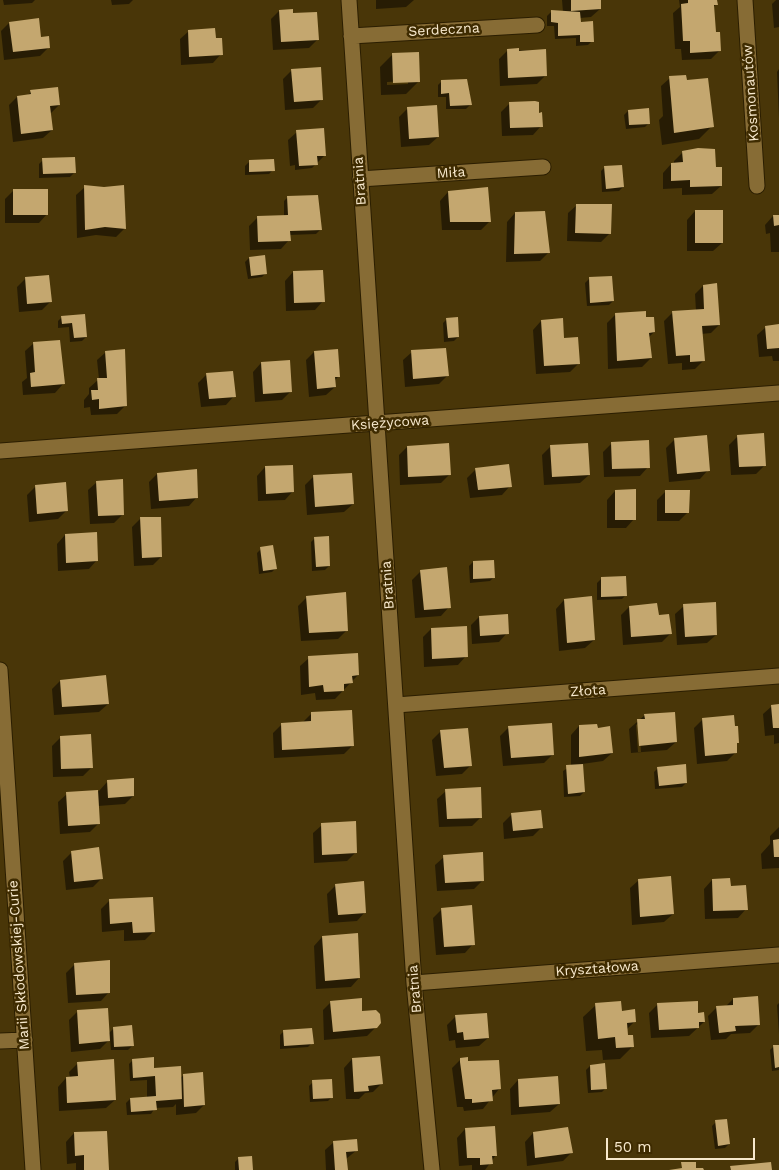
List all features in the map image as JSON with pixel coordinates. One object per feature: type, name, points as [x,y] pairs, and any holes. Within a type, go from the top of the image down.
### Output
[{"type":"street","name":"Bratnia","points":[[349,0],[414,983],[432,1170]]},
{"type":"street","name":"Kosmonautów","points":[[745,0],[757,186]]},
{"type":"street","name":"Serdeczna","points":[[351,36],[537,25]]},
{"type":"street","name":"Miła","points":[[360,179],[542,167]]},
{"type":"street","name":"Księżycowa","points":[[0,451],[779,393]]},
{"type":"street","name":"Marii Skłodowskiej-Curie","points":[[0,670],[3,781],[25,1040],[33,1170]]},
{"type":"street","name":"Złota","points":[[396,705],[779,676]]},
{"type":"street","name":"Kryształowa","points":[[414,983],[779,955]]},
{"type":"street","points":[[0,1041],[25,1040]]},
{"type":"building","points":[[571,0],[601,0],[601,9],[571,11]]},
{"type":"building","points":[[688,0],[717,0],[718,5],[714,5],[716,32],[720,32],[721,51],[690,53],[690,41],[683,41],[681,4],[688,3]]},
{"type":"building","points":[[293,9],[293,13],[317,12],[319,40],[281,42],[279,10]]},
{"type":"building","points":[[551,10],[580,12],[581,22],[593,21],[594,42],[580,42],[580,35],[558,36],[558,23],[551,22]]},
{"type":"building","points":[[39,18],[41,37],[49,36],[50,48],[13,52],[9,22]]},
{"type":"building","points":[[215,28],[216,38],[222,38],[223,55],[189,57],[188,30]]},
{"type":"building","points":[[519,48],[519,51],[546,49],[547,76],[508,78],[507,49]]},
{"type":"building","points":[[419,52],[420,82],[393,83],[392,53]]},
{"type":"building","points":[[321,67],[323,100],[294,102],[291,69]]},
{"type":"building","points":[[686,75],[687,80],[708,78],[714,127],[674,133],[669,76]]},
{"type":"building","points":[[467,79],[472,105],[450,106],[449,93],[441,94],[441,80]]},
{"type":"building","points":[[58,87],[60,105],[50,106],[53,130],[21,134],[17,96],[31,94],[30,90]]},
{"type":"building","points":[[509,102],[539,102],[539,113],[542,112],[543,127],[510,128]]},
{"type":"building","points":[[437,105],[439,137],[409,139],[407,107]]},
{"type":"building","points":[[649,108],[650,124],[629,125],[628,110]]},
{"type":"building","points":[[324,128],[326,156],[317,156],[318,165],[299,166],[296,130]]},
{"type":"building","points":[[698,148],[715,149],[716,167],[722,167],[722,186],[690,187],[690,180],[671,181],[671,163],[683,162],[682,151]]},
{"type":"building","points":[[75,157],[76,173],[43,174],[42,158]]},
{"type":"building","points":[[274,159],[275,171],[249,172],[249,160]]},
{"type":"building","points":[[622,165],[624,187],[606,189],[604,166]]},
{"type":"building","points":[[84,185],[104,187],[124,185],[126,229],[105,227],[85,230]]},
{"type":"building","points":[[488,187],[491,222],[450,222],[448,191]]},
{"type":"building","points":[[13,189],[48,189],[48,215],[13,215]]},
{"type":"building","points":[[318,195],[322,230],[290,231],[291,241],[258,242],[257,216],[288,215],[287,196]]},
{"type":"building","points":[[576,204],[612,204],[611,234],[575,233]]},
{"type":"building","points":[[695,210],[723,210],[723,243],[695,243]]},
{"type":"building","points":[[545,211],[550,253],[514,254],[515,212]]},
{"type":"building","points":[[773,215],[779,215],[779,225],[774,226]]},
{"type":"building","points":[[265,255],[267,274],[251,276],[249,257]]},
{"type":"building","points":[[323,270],[325,302],[294,303],[293,271]]},
{"type":"building","points":[[49,275],[52,302],[27,304],[25,277]]},
{"type":"building","points":[[612,276],[614,301],[590,303],[589,277]]},
{"type":"building","points":[[717,283],[720,325],[702,326],[705,361],[690,362],[690,355],[676,356],[672,311],[704,309],[703,285]]},
{"type":"building","points":[[646,311],[646,317],[654,317],[655,332],[649,333],[652,358],[617,361],[615,313]]},
{"type":"building","points":[[85,314],[87,337],[74,338],[72,323],[62,324],[61,316]]},
{"type":"building","points":[[458,317],[459,337],[448,338],[446,318]]},
{"type":"building","points":[[563,318],[564,338],[578,337],[580,364],[544,366],[541,320]]},
{"type":"building","points":[[779,324],[779,348],[767,349],[765,326]]},
{"type":"building","points":[[60,340],[65,384],[31,387],[30,373],[35,372],[33,342]]},
{"type":"building","points":[[446,348],[449,376],[413,379],[411,350]]},
{"type":"building","points":[[125,349],[127,406],[99,409],[99,399],[92,400],[91,390],[98,390],[97,378],[107,378],[105,351]]},
{"type":"building","points":[[338,349],[340,377],[335,377],[336,387],[317,389],[314,351]]},
{"type":"building","points":[[290,360],[292,392],[263,394],[261,362]]},
{"type":"building","points":[[233,371],[236,397],[209,399],[206,373]]},
{"type":"building","points":[[764,433],[766,466],[739,467],[737,435]]},
{"type":"building","points":[[707,435],[710,471],[677,474],[674,438]]},
{"type":"building","points":[[649,440],[650,468],[612,469],[611,442]]},
{"type":"building","points":[[449,443],[451,475],[408,477],[407,446]]},
{"type":"building","points":[[588,443],[590,475],[552,477],[550,445]]},
{"type":"building","points":[[509,464],[512,487],[478,490],[475,468]]},
{"type":"building","points":[[293,465],[294,492],[266,494],[265,466]]},
{"type":"building","points":[[197,469],[198,498],[159,501],[157,473]]},
{"type":"building","points":[[352,473],[354,504],[315,507],[313,475]]},
{"type":"building","points":[[123,479],[124,515],[98,516],[96,481]]},
{"type":"building","points":[[66,482],[68,511],[37,514],[35,485]]},
{"type":"building","points":[[636,489],[636,520],[615,520],[615,490]]},
{"type":"building","points":[[665,490],[690,490],[689,513],[665,513]]},
{"type":"building","points":[[140,517],[161,517],[162,557],[142,558]]},
{"type":"building","points":[[97,532],[98,561],[66,563],[65,534]]},
{"type":"building","points":[[329,536],[330,566],[316,567],[314,537]]},
{"type":"building","points":[[273,545],[277,569],[263,571],[260,547]]},
{"type":"building","points":[[494,560],[495,578],[473,579],[473,561]]},
{"type":"building","points":[[447,567],[451,608],[424,610],[420,570]]},
{"type":"building","points":[[626,576],[627,596],[601,597],[601,577]]},
{"type":"building","points":[[346,592],[348,631],[309,633],[306,596]]},
{"type":"building","points":[[592,596],[595,640],[567,643],[564,599]]},
{"type":"building","points":[[716,602],[717,635],[685,637],[683,604]]},
{"type":"building","points":[[657,603],[659,615],[669,614],[672,634],[631,637],[629,606]]},
{"type":"building","points":[[508,614],[509,634],[480,636],[479,616]]},
{"type":"building","points":[[467,626],[468,657],[432,659],[431,628]]},
{"type":"building","points":[[358,653],[359,675],[352,676],[353,683],[344,684],[344,691],[324,692],[323,685],[309,687],[308,656]]},
{"type":"building","points":[[106,675],[109,704],[62,707],[60,680]]},
{"type":"building","points":[[779,704],[779,728],[773,728],[771,705]]},
{"type":"building","points":[[352,710],[354,746],[282,750],[281,723],[311,721],[311,712]]},
{"type":"building","points":[[675,712],[677,742],[639,746],[637,719],[645,719],[644,714]]},
{"type":"building","points":[[734,715],[735,726],[738,726],[739,743],[737,743],[737,753],[705,756],[702,718]]},
{"type":"building","points":[[552,723],[554,755],[511,758],[508,726]]},
{"type":"building","points":[[597,724],[598,728],[610,726],[613,753],[579,757],[579,725]]},
{"type":"building","points":[[468,728],[472,766],[444,768],[440,730]]},
{"type":"building","points":[[91,734],[93,768],[61,769],[60,736]]},
{"type":"building","points":[[583,764],[585,792],[568,794],[566,765]]},
{"type":"building","points":[[686,764],[687,783],[659,786],[657,767]]},
{"type":"building","points":[[134,778],[134,796],[108,798],[107,780]]},
{"type":"building","points":[[481,787],[482,818],[447,819],[445,789]]},
{"type":"building","points":[[98,790],[100,824],[68,826],[66,792]]},
{"type":"building","points":[[541,810],[543,828],[513,831],[511,813]]},
{"type":"building","points":[[356,821],[357,853],[322,855],[321,823]]},
{"type":"building","points":[[779,839],[779,857],[774,857],[773,840]]},
{"type":"building","points":[[99,847],[103,879],[74,882],[71,851]]},
{"type":"building","points":[[483,852],[484,881],[445,883],[443,855]]},
{"type":"building","points":[[671,876],[674,914],[640,917],[638,879]]},
{"type":"building","points":[[730,878],[731,886],[746,885],[748,910],[713,911],[712,879]]},
{"type":"building","points":[[364,881],[366,913],[338,915],[335,884]]},
{"type":"building","points":[[153,897],[155,932],[133,933],[132,922],[110,924],[109,899]]},
{"type":"building","points":[[472,905],[475,945],[444,947],[441,908]]},
{"type":"building","points":[[358,933],[360,978],[325,981],[322,936]]},
{"type":"building","points":[[110,960],[110,993],[76,995],[74,963]]},
{"type":"building","points":[[758,996],[760,1025],[735,1026],[736,1031],[719,1033],[716,1006],[733,1005],[733,998]]},
{"type":"building","points":[[362,998],[362,1011],[376,1010],[380,1014],[381,1023],[377,1028],[333,1032],[330,1001]]},
{"type":"building","points":[[621,1001],[622,1011],[635,1009],[636,1022],[627,1023],[628,1035],[633,1035],[634,1047],[616,1048],[615,1037],[598,1039],[595,1003]]},
{"type":"building","points":[[698,1001],[698,1013],[704,1012],[705,1022],[699,1022],[699,1028],[659,1030],[657,1003]]},
{"type":"building","points":[[108,1008],[110,1041],[79,1044],[77,1010]]},
{"type":"building","points":[[487,1013],[489,1038],[464,1040],[463,1032],[457,1033],[455,1015]]},
{"type":"building","points":[[132,1025],[134,1046],[114,1047],[113,1027]]},
{"type":"building","points":[[312,1028],[314,1044],[284,1046],[283,1030]]},
{"type":"building","points":[[773,1045],[779,1045],[779,1067],[775,1068]]},
{"type":"building","points":[[380,1056],[383,1084],[368,1086],[369,1091],[354,1092],[352,1058]]},
{"type":"building","points":[[154,1057],[154,1068],[181,1066],[182,1099],[156,1101],[157,1110],[131,1112],[130,1098],[156,1096],[155,1076],[133,1078],[132,1059]]},
{"type":"building","points":[[468,1057],[468,1061],[499,1060],[501,1089],[492,1090],[493,1101],[472,1103],[472,1099],[465,1099],[460,1058]]},
{"type":"building","points":[[114,1059],[116,1100],[67,1103],[66,1077],[78,1076],[77,1062]]},
{"type":"building","points":[[605,1063],[607,1089],[591,1090],[590,1065]]},
{"type":"building","points":[[203,1072],[205,1105],[184,1107],[183,1074]]},
{"type":"building","points":[[558,1076],[560,1104],[519,1107],[518,1079]]},
{"type":"building","points":[[332,1079],[333,1098],[313,1099],[312,1080]]},
{"type":"building","points":[[727,1119],[730,1144],[718,1146],[715,1120]]},
{"type":"building","points":[[495,1126],[497,1156],[492,1156],[493,1164],[480,1165],[480,1158],[467,1158],[465,1128]]},
{"type":"building","points":[[568,1127],[573,1153],[535,1158],[533,1132]]},
{"type":"building","points":[[107,1131],[109,1170],[84,1170],[84,1155],[75,1156],[74,1132]]},
{"type":"building","points":[[357,1139],[358,1151],[346,1152],[348,1170],[335,1170],[333,1141]]},
{"type":"building","points":[[252,1156],[253,1170],[239,1170],[238,1157]]},
{"type":"building","points":[[681,1162],[696,1162],[696,1168],[703,1168],[704,1170],[669,1170],[682,1168]]},
{"type":"building","points":[[771,1162],[772,1170],[731,1170],[730,1166]]}]
